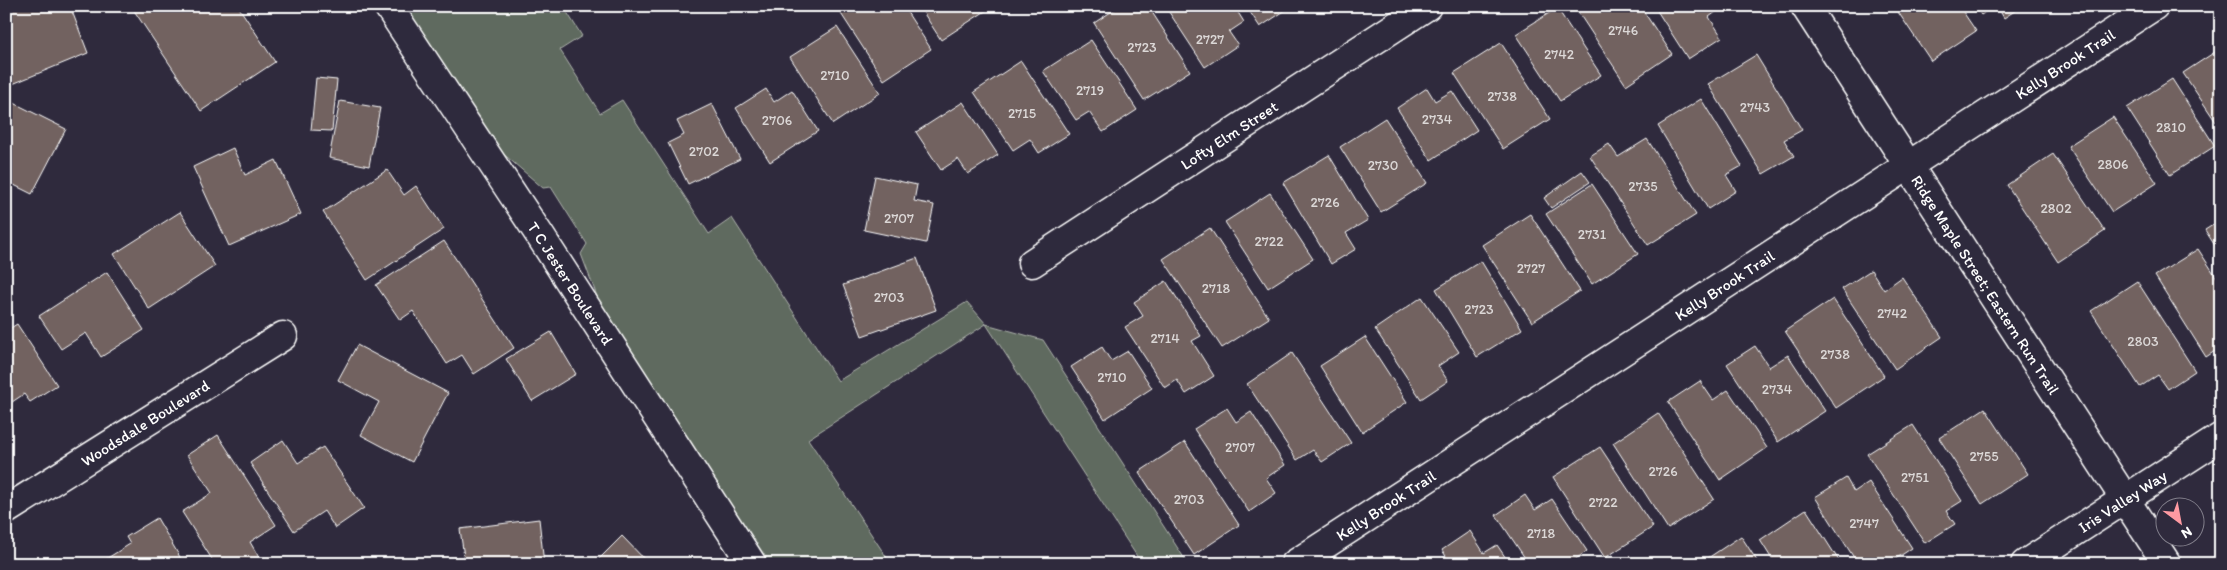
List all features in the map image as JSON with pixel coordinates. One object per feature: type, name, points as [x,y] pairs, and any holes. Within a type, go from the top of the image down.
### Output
[{"type":"street","name":"T C Jester Boulevard","points":[[388,6],[539,234],[752,564]]},
{"type":"street","name":"Lofty Elm Street","points":[[1032,263],[1426,6]]},
{"type":"street","name":"Ridge Maple Street; Eastern Run Trail","points":[[1806,6],[2167,564]]},
{"type":"street","name":"Kelly Brook Trail","points":[[1295,564],[2154,6]]},
{"type":"street","name":"Woodsdale Boulevard","points":[[6,510],[283,336]]},
{"type":"street","name":"Iris Valley Way","points":[[2025,564],[2221,437]]},
{"type":"green space","points":[[405,6],[563,6],[582,36],[560,50],[600,113],[622,100],[709,234],[732,218],[838,381],[967,302],[986,324],[808,439],[891,564],[768,564],[603,312],[581,254],[587,244],[551,187],[543,188],[500,151]]},
{"type":"green space","points":[[986,324],[1043,340],[1188,564],[1142,564]]},
{"type":"building","points":[[6,6],[70,6],[88,53],[10,85],[6,76]]},
{"type":"building","points":[[131,6],[238,6],[275,62],[201,111]]},
{"type":"building","points":[[836,6],[903,6],[931,49],[884,80]]},
{"type":"building","points":[[919,6],[984,6],[987,10],[941,40]]},
{"type":"building","points":[[1120,6],[1148,6],[1190,71],[1144,100],[1094,23]]},
{"type":"building","points":[[1165,6],[1234,6],[1244,22],[1229,32],[1238,45],[1205,67]]},
{"type":"building","points":[[1246,6],[1292,6],[1260,27]]},
{"type":"building","points":[[1574,6],[1640,6],[1672,54],[1626,85]]},
{"type":"building","points":[[1654,6],[1724,6],[1709,17],[1722,37],[1688,59]]},
{"type":"building","points":[[1894,6],[1959,6],[1976,31],[1931,61]]},
{"type":"building","points":[[1975,6],[1994,6],[1981,15]]},
{"type":"building","points":[[1997,6],[2022,6],[2004,18]]},
{"type":"building","points":[[1557,8],[1601,75],[1560,101],[1516,34]]},
{"type":"building","points":[[837,27],[880,93],[833,124],[790,57]]},
{"type":"building","points":[[1091,40],[1137,110],[1103,132],[1089,112],[1076,120],[1043,71]]},
{"type":"building","points":[[1501,43],[1550,119],[1503,149],[1454,73]]},
{"type":"building","points":[[2221,48],[2221,119],[2216,122],[2183,73]]},
{"type":"building","points":[[1756,55],[1802,130],[1784,140],[1794,156],[1763,174],[1708,84]]},
{"type":"building","points":[[1021,61],[1069,134],[1039,153],[1030,139],[1013,150],[974,92]]},
{"type":"building","points":[[316,78],[337,80],[332,131],[311,130]]},
{"type":"building","points":[[2172,79],[2215,146],[2170,175],[2127,108]]},
{"type":"building","points":[[1427,88],[1435,101],[1452,91],[1477,130],[1431,160],[1397,108]]},
{"type":"building","points":[[766,89],[774,102],[792,90],[818,131],[770,162],[736,108]]},
{"type":"building","points":[[6,99],[66,129],[32,194],[6,181]]},
{"type":"building","points":[[1701,99],[1742,166],[1726,175],[1736,191],[1708,209],[1658,126]]},
{"type":"building","points":[[340,101],[380,108],[369,166],[329,158]]},
{"type":"building","points":[[963,102],[998,155],[968,174],[958,159],[941,170],[916,132]]},
{"type":"building","points":[[712,104],[740,159],[688,184],[668,143],[684,135],[677,121]]},
{"type":"building","points":[[2113,117],[2157,183],[2112,212],[2068,146]]},
{"type":"building","points":[[1385,118],[1427,183],[1381,212],[1340,147]]},
{"type":"building","points":[[1647,139],[1696,215],[1648,245],[1590,156],[1609,144],[1618,157]]},
{"type":"building","points":[[233,148],[245,175],[276,160],[301,214],[229,246],[193,167]]},
{"type":"building","points":[[2053,154],[2105,231],[2058,262],[2007,185]]},
{"type":"building","points":[[1329,155],[1368,220],[1346,233],[1356,249],[1331,264],[1283,183]]},
{"type":"building","points":[[387,170],[404,195],[416,186],[444,229],[367,280],[323,212]]},
{"type":"building","points":[[1582,171],[1590,182],[1551,208],[1544,198]]},
{"type":"building","points":[[875,176],[917,185],[914,201],[934,205],[926,243],[864,230]]},
{"type":"building","points":[[1592,184],[1638,254],[1592,284],[1546,214]]},
{"type":"building","points":[[1270,193],[1313,259],[1268,288],[1225,222]]},
{"type":"building","points":[[180,212],[215,266],[149,309],[114,254]]},
{"type":"building","points":[[1530,214],[1580,291],[1532,322],[1482,245]]},
{"type":"building","points":[[2221,220],[2221,255],[2205,230]]},
{"type":"building","points":[[1210,228],[1269,318],[1222,348],[1163,259]]},
{"type":"building","points":[[444,241],[514,348],[474,374],[462,355],[447,364],[413,311],[400,320],[376,285]]},
{"type":"building","points":[[2198,249],[2221,284],[2221,347],[2206,357],[2155,276]]},
{"type":"building","points":[[917,258],[936,310],[862,336],[843,285]]},
{"type":"building","points":[[1481,261],[1522,329],[1477,357],[1436,289]]},
{"type":"building","points":[[1871,270],[1884,290],[1902,277],[1942,337],[1895,369],[1842,289]]},
{"type":"building","points":[[107,272],[144,330],[101,357],[86,333],[61,349],[39,316]]},
{"type":"building","points":[[1166,281],[1201,336],[1192,341],[1214,376],[1186,394],[1177,380],[1165,388],[1125,327],[1143,316],[1134,302]]},
{"type":"building","points":[[2137,281],[2195,371],[2168,389],[2158,375],[2140,387],[2091,311]]},
{"type":"building","points":[[1422,297],[1459,352],[1438,366],[1448,381],[1421,399],[1375,329]]},
{"type":"building","points":[[1833,299],[1884,376],[1836,408],[1785,331]]},
{"type":"building","points":[[17,324],[57,385],[30,402],[24,394],[6,406],[6,331]]},
{"type":"building","points":[[551,332],[576,374],[532,401],[506,359]]},
{"type":"building","points":[[1365,337],[1407,402],[1362,432],[1320,366]]},
{"type":"building","points":[[357,345],[448,393],[412,462],[361,435],[379,402],[338,380]]},
{"type":"building","points":[[1755,346],[1769,367],[1788,355],[1825,411],[1778,442],[1727,364]]},
{"type":"building","points":[[1102,347],[1111,361],[1128,351],[1152,388],[1105,419],[1071,367]]},
{"type":"building","points":[[1292,353],[1351,443],[1322,462],[1313,450],[1297,460],[1247,384]]},
{"type":"building","points":[[1700,381],[1713,400],[1728,390],[1767,448],[1720,480],[1668,402]]},
{"type":"building","points":[[1227,408],[1236,422],[1251,412],[1285,465],[1266,478],[1276,493],[1249,512],[1194,429]]},
{"type":"building","points":[[1985,408],[2028,474],[1982,504],[1939,438]]},
{"type":"building","points":[[1658,413],[1714,499],[1668,529],[1613,443]]},
{"type":"building","points":[[1913,425],[1962,501],[1946,511],[1955,524],[1925,543],[1867,454]]},
{"type":"building","points":[[218,435],[276,525],[250,542],[261,561],[257,564],[215,564],[182,512],[212,493],[187,455]]},
{"type":"building","points":[[283,440],[298,463],[323,447],[364,508],[335,528],[324,511],[294,531],[250,463]]},
{"type":"building","points":[[1185,442],[1239,525],[1194,555],[1139,472]]},
{"type":"building","points":[[1600,447],[1653,527],[1605,558],[1553,477]]},
{"type":"building","points":[[1846,478],[1854,492],[1869,482],[1912,548],[1888,564],[1858,564],[1815,497]]},
{"type":"building","points":[[1525,495],[1535,510],[1552,499],[1587,551],[1569,564],[1529,564],[1496,515]]},
{"type":"building","points":[[1806,509],[1841,564],[1775,564],[1760,540]]},
{"type":"building","points":[[157,518],[184,564],[98,564],[130,544],[126,537]]},
{"type":"building","points":[[539,519],[544,564],[465,564],[460,529]]},
{"type":"building","points":[[1470,531],[1484,553],[1497,545],[1510,564],[1451,564],[1442,550]]},
{"type":"building","points":[[622,536],[649,564],[594,564]]},
{"type":"building","points":[[1741,536],[1759,564],[1699,564]]}]
